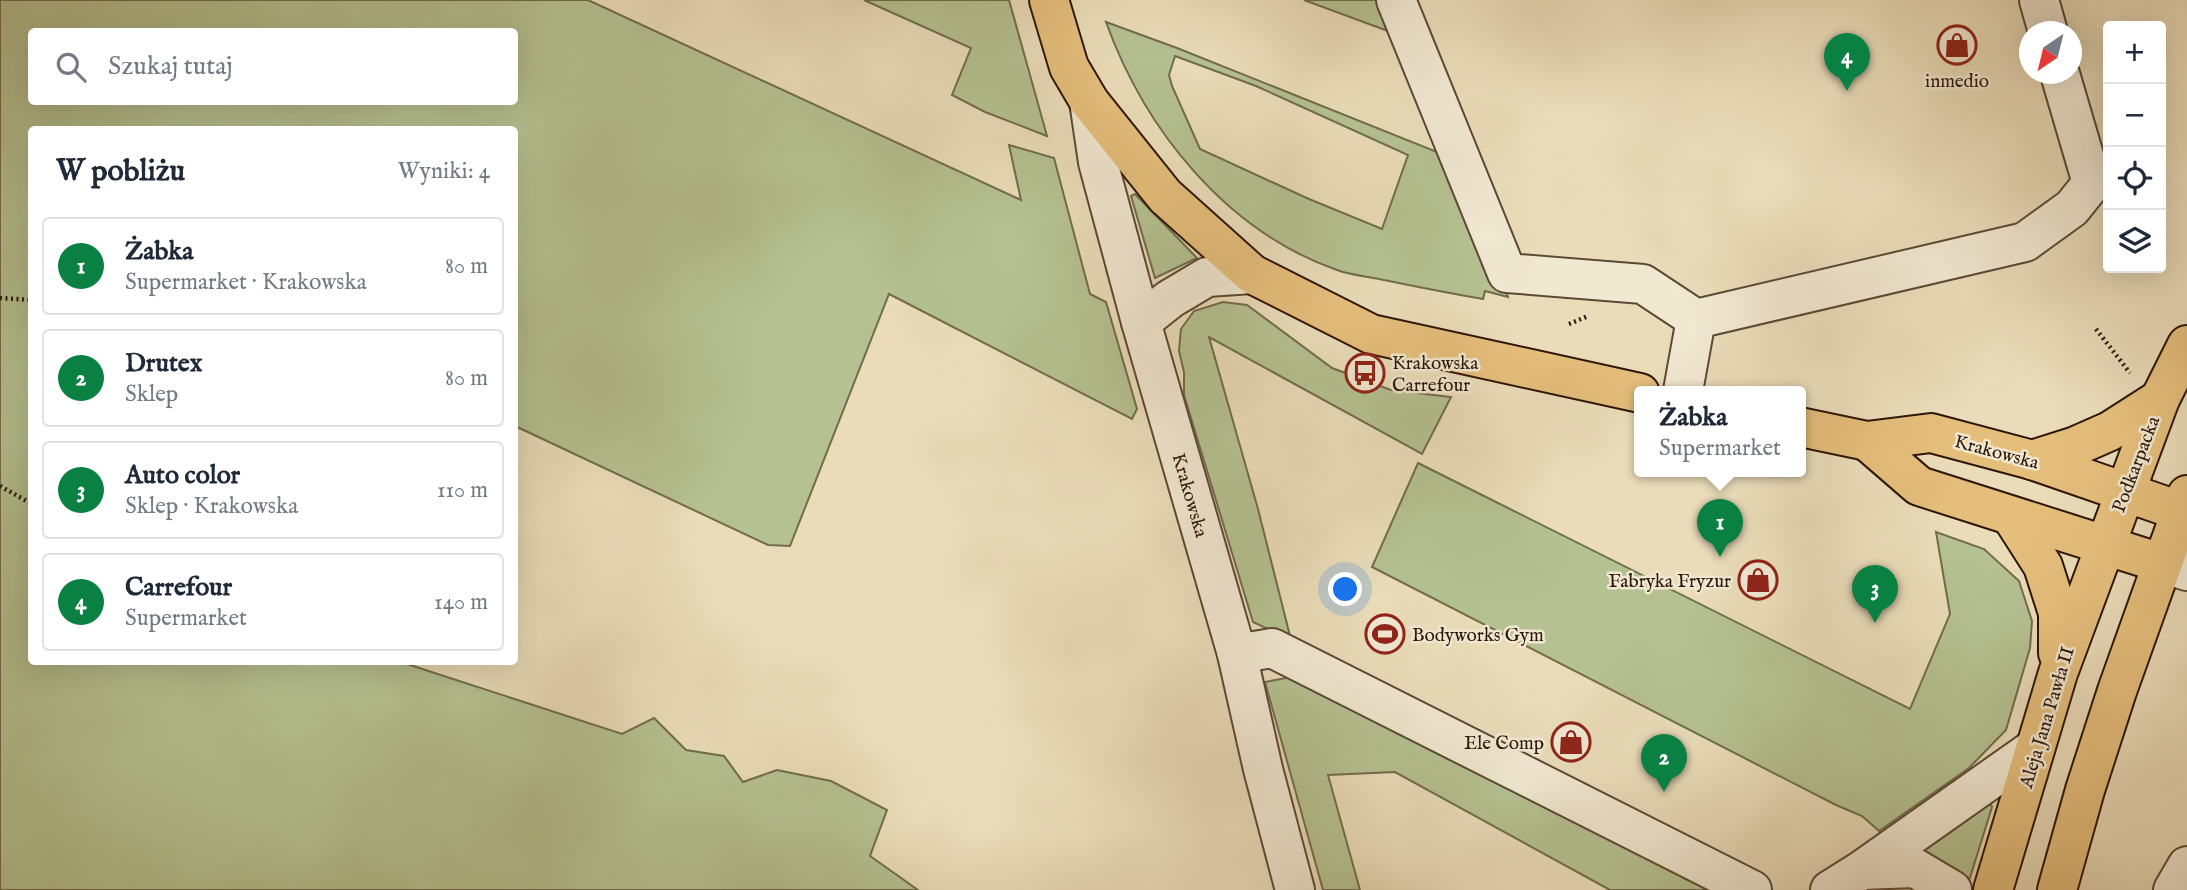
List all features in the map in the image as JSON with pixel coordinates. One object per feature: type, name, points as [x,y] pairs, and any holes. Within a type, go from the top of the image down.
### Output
[{"type":"main road","name":"Krakowska","points":[[1049,0],[1069,66],[1089,100],[1165,196],[1252,274],[1371,334],[1634,392]]},
{"type":"main road","name":"Podkarpacka","points":[[2104,546],[2160,399],[2187,345]]},
{"type":"main road","points":[[2032,460],[2076,446],[2110,431],[2160,399]]},
{"type":"main road","name":"Krakowska","points":[[1806,427],[1867,440],[1931,433],[2185,506]]},
{"type":"main road","name":"Krakowska","points":[[1867,440],[1919,486],[2174,567]]},
{"type":"main road","points":[[2057,890],[2085,790],[2174,567],[2185,506]]},
{"type":"main road","points":[[2011,516],[2043,566],[2058,613],[2057,673]]},
{"type":"main road","name":"Aleja Jana Pawła II","points":[[1993,890],[2057,673],[2104,546]]},
{"type":"street","points":[[1396,0],[1507,273],[1643,284],[1696,318],[2025,242],[2072,208],[2092,183],[2063,84]]},
{"type":"street","points":[[2039,0],[2045,21]]},
{"type":"street","name":"Krakowska","points":[[1089,100],[1098,163],[1141,323],[1237,654],[1263,769],[1295,890]]},
{"type":"street","points":[[1141,323],[1170,299],[1208,277],[1252,274]]},
{"type":"street","points":[[1684,386],[1696,318]]},
{"type":"street","points":[[1237,654],[1272,648],[1752,890]]},
{"type":"street","points":[[1830,890],[1863,870],[2035,748]]},
{"type":"street","points":[[2173,890],[2187,866]]},
{"type":"street","points":[[1863,870],[1915,868],[1952,890]]},
{"type":"path","points":[[0,298],[28,300]]},
{"type":"path","points":[[2096,329],[2130,373]]},
{"type":"path","points":[[0,486],[28,502]]},
{"type":"green space","points":[[0,0],[588,0],[1021,200],[1009,145],[1054,158],[1090,294],[1106,302],[1137,409],[1132,419],[889,294],[790,546],[768,545],[518,427],[518,126],[28,126],[28,665],[410,665],[622,734],[654,718],[686,750],[724,756],[743,782],[777,770],[831,781],[887,810],[870,856],[918,890],[0,890]]},
{"type":"green space","points":[[864,0],[1009,0],[1047,136],[985,112],[952,95],[971,48]]},
{"type":"green space","points":[[1304,0],[1387,0],[1404,37]]},
{"type":"green space","points":[[1106,22],[1447,156],[1462,182],[1508,297],[1485,291],[1483,299],[1347,273],[1297,253],[1260,230],[1225,203],[1195,172],[1167,138],[1143,101]],"holes":[[[1175,56],[1256,86],[1408,155],[1382,229],[1200,149],[1169,75]]]},
{"type":"green space","points":[[1135,194],[1197,258],[1155,278],[1131,196]]},
{"type":"green space","points":[[1223,302],[1247,305],[1332,368],[1391,390],[1451,397],[1422,454],[1209,337],[1258,509],[1291,640],[1253,622],[1184,395],[1184,372],[1179,351],[1181,329],[1194,311]]},
{"type":"green space","points":[[1418,463],[1910,709],[1950,614],[1936,532],[1984,549],[2019,581],[2032,621],[2030,648],[2006,730],[1969,768],[1879,831],[1862,816],[1372,567]]},
{"type":"green space","points":[[1302,675],[1734,890],[1610,890],[1395,772],[1328,775],[1360,890],[1323,890],[1265,682]]},
{"type":"green space","points":[[1990,802],[1992,807],[1968,884],[1912,848]]},
{"type":"place","name":"inmedio","points":[[1957,45]]},
{"type":"place","name":"Carrefour","points":[[1847,91]]},
{"type":"place","name":"Krakowska Carrefour","points":[[1365,373]]},
{"type":"place","name":"Żabka","points":[[1720,557]]},
{"type":"place","name":"Fabryka Fryzur","points":[[1758,580]]},
{"type":"place","name":"Auto color","points":[[1875,623]]},
{"type":"place","name":"Bodyworks Gym","points":[[1385,634]]},
{"type":"place","name":"Ele Comp","points":[[1571,742]]},
{"type":"place","name":"Drutex","points":[[1664,792]]}]
